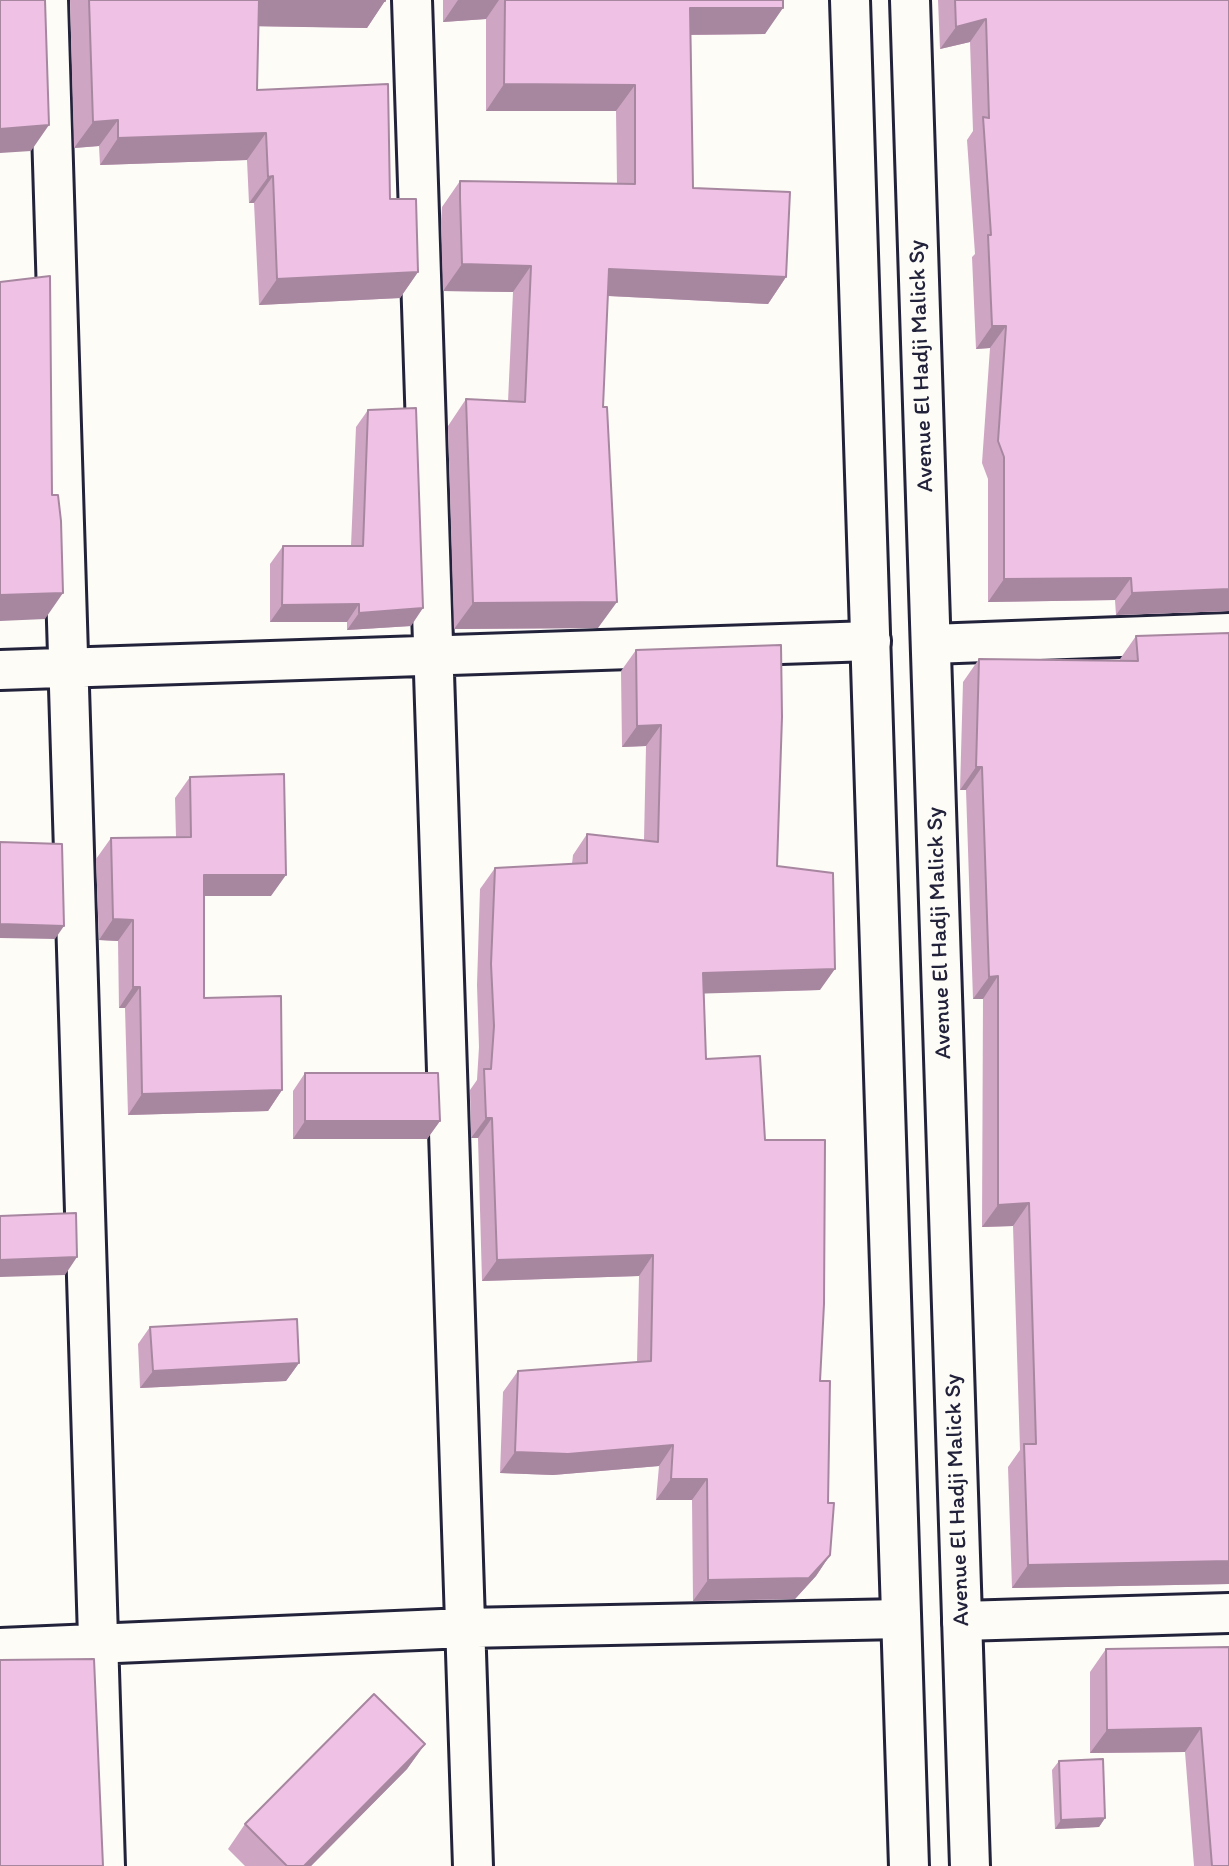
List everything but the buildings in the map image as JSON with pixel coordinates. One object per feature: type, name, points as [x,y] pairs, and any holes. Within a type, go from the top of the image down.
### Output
[{"type":"street","points":[[48,0],[105,1866]]},
{"type":"street","points":[[412,0],[473,1866]]},
{"type":"street","points":[[850,0],[909,1866]]},
{"type":"street","name":"Avenue El Hadji Malick Sy","points":[[910,0],[970,1866]]},
{"type":"street","points":[[930,643],[1229,633]]},
{"type":"street","points":[[0,670],[871,641]]},
{"type":"street","points":[[962,1621],[1229,1613]]},
{"type":"street","points":[[0,1648],[98,1646],[465,1628],[901,1619]]}]
